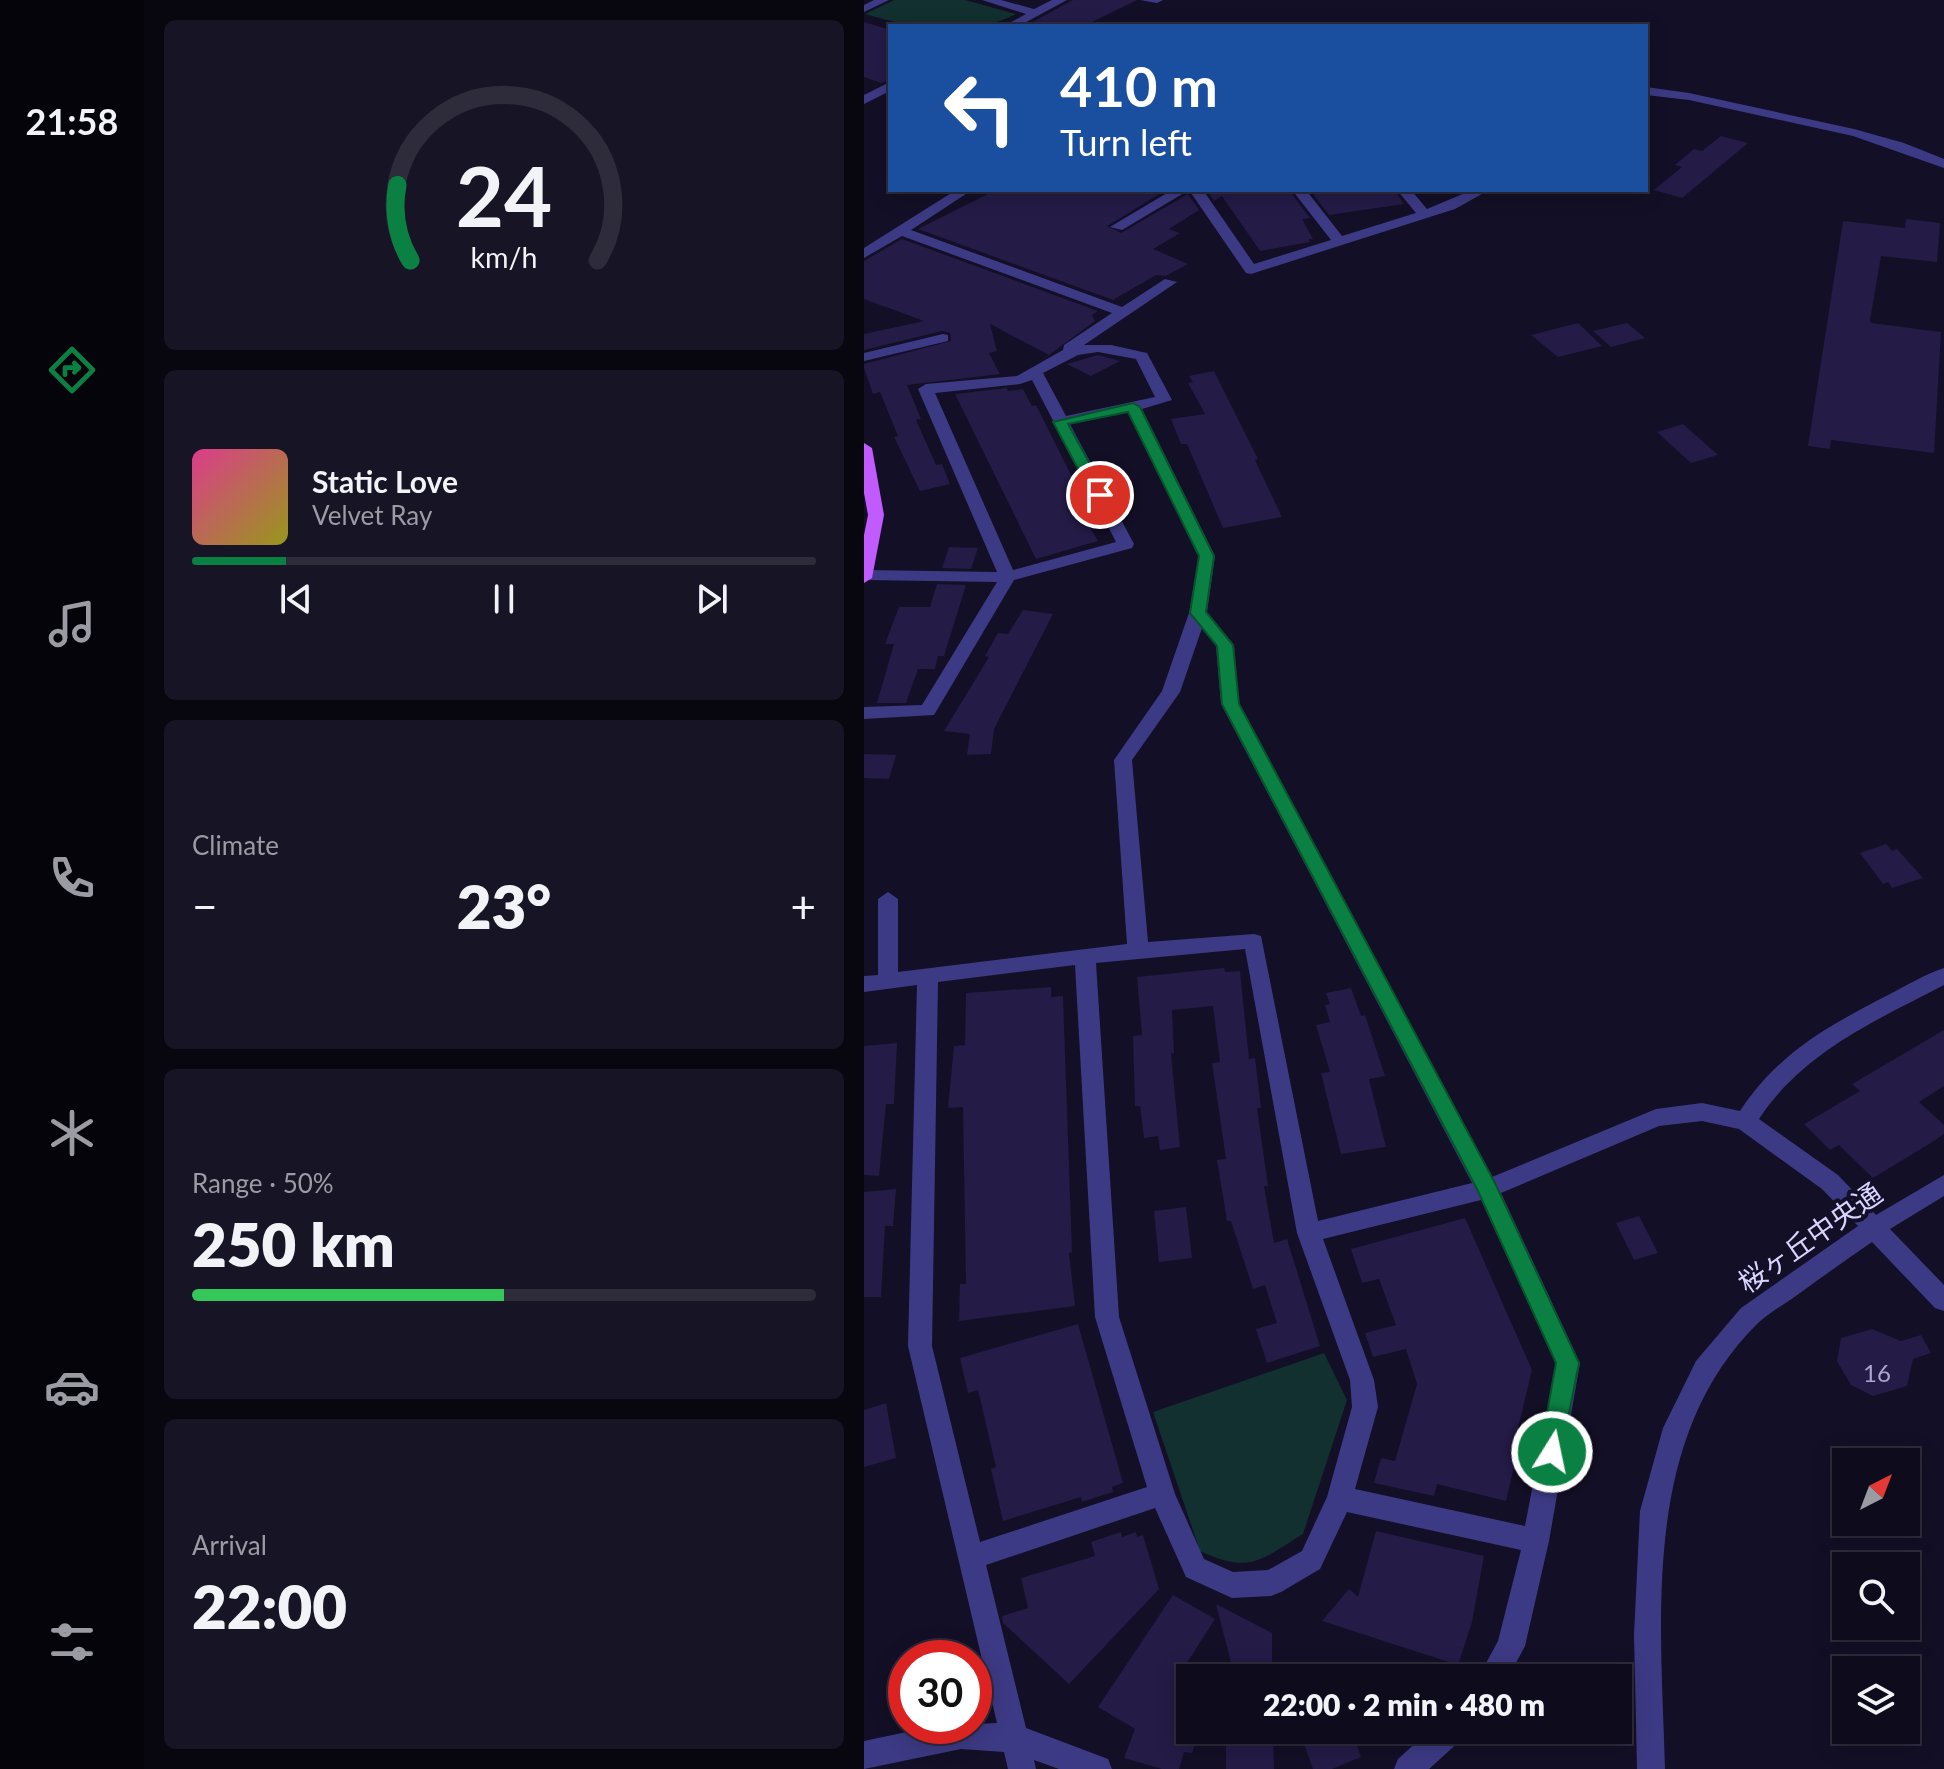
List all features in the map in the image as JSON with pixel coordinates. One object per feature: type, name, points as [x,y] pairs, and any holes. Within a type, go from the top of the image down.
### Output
[{"type":"main road","points":[[864,448],[876,515],[865,576]]},
{"type":"street","points":[[864,9],[883,0]]},
{"type":"street","points":[[988,0],[1036,13]]},
{"type":"street","points":[[1014,24],[1061,0]]},
{"type":"street","points":[[1146,0],[1157,0]]},
{"type":"street","points":[[864,100],[888,87]]},
{"type":"street","points":[[1648,91],[1695,97],[1856,134],[1921,152],[1944,164]]},
{"type":"street","points":[[864,254],[962,192]]},
{"type":"street","points":[[1117,227],[1178,192]]},
{"type":"street","points":[[1197,192],[1251,270],[1450,206],[1478,192]]},
{"type":"street","points":[[1301,192],[1339,241]]},
{"type":"street","points":[[1406,192],[1423,213]]},
{"type":"street","points":[[901,231],[1122,312]]},
{"type":"street","points":[[1008,577],[926,389],[1020,380],[1170,282]]},
{"type":"street","points":[[864,357],[943,338]]},
{"type":"street","points":[[1060,422],[1164,400],[1142,356],[1107,346],[1064,352]]},
{"type":"street","points":[[865,576],[1008,577],[1126,544],[1035,372]]},
{"type":"street","points":[[1133,407],[1207,556],[1198,613],[1171,692],[1123,760],[1138,950]]},
{"type":"street","points":[[864,713],[928,711],[1008,577]]},
{"type":"street","points":[[1198,613],[1225,645],[1230,704],[1487,1189],[1568,1363],[1536,1541],[1511,1646],[1500,1664]]},
{"type":"street","points":[[888,899],[888,981]]},
{"type":"street","points":[[864,984],[1085,959],[1138,950],[1254,941],[1309,1233],[1362,1380],[1365,1407],[1340,1498],[1311,1560],[1271,1583],[1232,1585],[1195,1568],[1162,1494],[1107,1317],[1085,959]]},
{"type":"street","points":[[1745,1121],[1775,1078],[1821,1044],[1944,976]]},
{"type":"street","points":[[928,978],[920,1346],[1022,1769]]},
{"type":"street","points":[[1309,1233],[1487,1189],[1656,1118],[1702,1112],[1745,1121],[1830,1182],[1944,1301]]},
{"type":"street","name":"桜ヶ丘中央通","points":[[1651,1769],[1648,1635],[1653,1511],[1676,1428],[1705,1369],[1750,1315],[1872,1229],[1944,1184]]},
{"type":"street","points":[[969,1558],[1162,1494]]},
{"type":"street","points":[[1340,1498],[1536,1541]]},
{"type":"street","points":[[864,1755],[961,1735],[1014,1738],[1098,1769]]},
{"type":"street","points":[[1408,1769],[1436,1744]]},
{"type":"green space","points":[[894,0],[965,0],[1016,14],[988,24],[908,24],[865,14]]},
{"type":"green space","points":[[1324,1353],[1347,1400],[1303,1534],[1264,1557],[1243,1563],[1200,1551],[1153,1412]]},
{"type":"building","points":[[1073,0],[1137,0],[1088,24],[1029,24]]},
{"type":"building","points":[[864,22],[888,29],[888,80],[881,83],[864,77]]},
{"type":"building","points":[[1721,136],[1748,143],[1682,198],[1654,190],[1682,167],[1675,165],[1694,149],[1702,151]]},
{"type":"building","points":[[992,192],[1163,192],[1107,226],[1121,233],[1188,194],[1199,210],[1169,229],[1180,233],[1153,249],[1188,264],[1166,276],[1156,275],[1113,300],[918,229]]},
{"type":"building","points":[[1208,192],[1290,192],[1310,218],[1302,219],[1313,239],[1260,251],[1222,196],[1214,201]]},
{"type":"building","points":[[1312,192],[1395,192],[1404,204],[1329,215]]},
{"type":"building","points":[[1906,219],[1940,223],[1937,262],[1881,256],[1870,320],[1871,323],[1941,332],[1934,453],[1831,440],[1830,449],[1808,446],[1843,221],[1905,228]]},
{"type":"building","points":[[902,239],[1098,311],[1092,315],[1095,321],[1049,355],[990,324],[997,351],[989,353],[1000,374],[907,385],[921,419],[916,420],[936,465],[942,464],[950,484],[920,491],[894,437],[898,436],[880,392],[873,394],[864,368],[864,364],[951,341],[950,333],[942,331],[864,350],[864,334],[924,321],[864,299],[864,261]]},
{"type":"building","points":[[1578,323],[1602,346],[1558,357],[1531,335]]},
{"type":"building","points":[[1627,323],[1645,338],[1611,347],[1593,331]]},
{"type":"building","points":[[1098,355],[1120,361],[1091,376],[1067,364]]},
{"type":"building","points":[[1214,371],[1258,459],[1255,460],[1282,517],[1223,528],[1187,444],[1181,444],[1171,419],[1205,414],[1188,383],[1193,382],[1189,376]]},
{"type":"building","points":[[1007,388],[1008,391],[1023,389],[1032,406],[1036,405],[1089,511],[1095,525],[1090,527],[1098,541],[1036,559],[955,394]]},
{"type":"building","points":[[1683,424],[1718,455],[1691,463],[1657,432]]},
{"type":"building","points":[[949,547],[978,548],[971,569],[942,568]]},
{"type":"building","points":[[937,584],[966,585],[944,656],[938,656],[935,669],[918,669],[906,703],[877,703],[894,644],[885,644],[899,607],[930,607]]},
{"type":"building","points":[[1023,610],[1053,614],[994,729],[991,754],[967,755],[970,734],[944,731],[989,657],[985,656],[998,633],[1008,634]]},
{"type":"building","points":[[864,754],[896,755],[889,779],[864,778]]},
{"type":"building","points":[[1886,844],[1892,851],[1897,849],[1923,878],[1892,888],[1888,882],[1883,884],[1860,853]]},
{"type":"building","points":[[1224,968],[1225,972],[1240,971],[1249,1059],[1255,1058],[1261,1108],[1257,1108],[1268,1186],[1264,1186],[1274,1243],[1287,1239],[1320,1346],[1267,1363],[1256,1329],[1277,1323],[1265,1285],[1253,1289],[1231,1221],[1227,1221],[1217,1160],[1226,1159],[1212,1063],[1220,1062],[1213,1006],[1172,1010],[1174,1053],[1171,1054],[1180,1147],[1160,1150],[1158,1136],[1144,1138],[1140,1106],[1135,1106],[1133,1036],[1142,1035],[1137,977]]},
{"type":"building","points":[[1051,987],[1051,997],[1063,996],[1072,1252],[1069,1253],[1075,1306],[959,1321],[960,1284],[966,1284],[963,1107],[948,1108],[954,1046],[965,1045],[966,993]]},
{"type":"building","points":[[1351,988],[1361,1016],[1365,1015],[1385,1076],[1369,1079],[1386,1147],[1341,1154],[1321,1073],[1330,1072],[1316,1025],[1330,1022],[1325,1005],[1330,1004],[1326,993]]},
{"type":"building","points":[[1944,1030],[1944,1086],[1919,1102],[1944,1125],[1944,1134],[1873,1178],[1839,1145],[1830,1150],[1804,1124],[1860,1091],[1852,1084]]},
{"type":"building","points":[[897,1043],[894,1104],[886,1104],[879,1176],[864,1175],[864,1046]]},
{"type":"building","points":[[896,1189],[893,1226],[885,1226],[881,1297],[864,1297],[864,1192]]},
{"type":"building","points":[[1186,1207],[1192,1258],[1159,1262],[1154,1211]]},
{"type":"building","points":[[1639,1216],[1658,1253],[1634,1260],[1616,1223]]},
{"type":"building","points":[[1465,1218],[1532,1370],[1512,1453],[1517,1454],[1506,1501],[1437,1484],[1434,1496],[1374,1483],[1381,1458],[1395,1461],[1417,1384],[1406,1349],[1373,1357],[1365,1333],[1396,1325],[1379,1279],[1362,1283],[1351,1249]]},
{"type":"building","points":[[1078,1324],[1123,1483],[1112,1487],[1113,1492],[1082,1502],[1081,1497],[1003,1521],[991,1469],[996,1467],[978,1390],[968,1393],[960,1358]]},
{"type":"building","points":[[1872,1329],[1901,1341],[1921,1335],[1931,1353],[1913,1359],[1907,1386],[1873,1396],[1851,1385],[1837,1361],[1841,1338]]},
{"type":"building","points":[[886,1403],[896,1458],[864,1467],[864,1410]]},
{"type":"building","points":[[1376,1531],[1484,1556],[1472,1622],[1458,1664],[1322,1621],[1349,1589],[1358,1597]]},
{"type":"building","points":[[1121,1532],[1122,1537],[1136,1532],[1137,1537],[1143,1535],[1159,1589],[1069,1684],[1003,1623],[1002,1616],[1028,1608],[1021,1578],[1095,1556],[1091,1542]]},
{"type":"building","points":[[1173,1595],[1215,1619],[1186,1664],[1176,1664],[1176,1744],[1195,1744],[1192,1753],[1184,1752],[1179,1769],[1162,1769],[1124,1758],[1135,1729],[1098,1707]]},
{"type":"building","points":[[1216,1604],[1272,1633],[1272,1664],[1231,1664]]},
{"type":"building","points":[[1226,1744],[1273,1744],[1274,1769],[1226,1769]]},
{"type":"building","points":[[1304,1744],[1356,1744],[1361,1757],[1332,1769],[1313,1769]]},
{"type":"route","points":[[1100,495],[1060,422],[1133,407],[1207,556],[1198,613],[1225,645],[1230,704],[1487,1189],[1568,1363],[1552,1452]]}]
